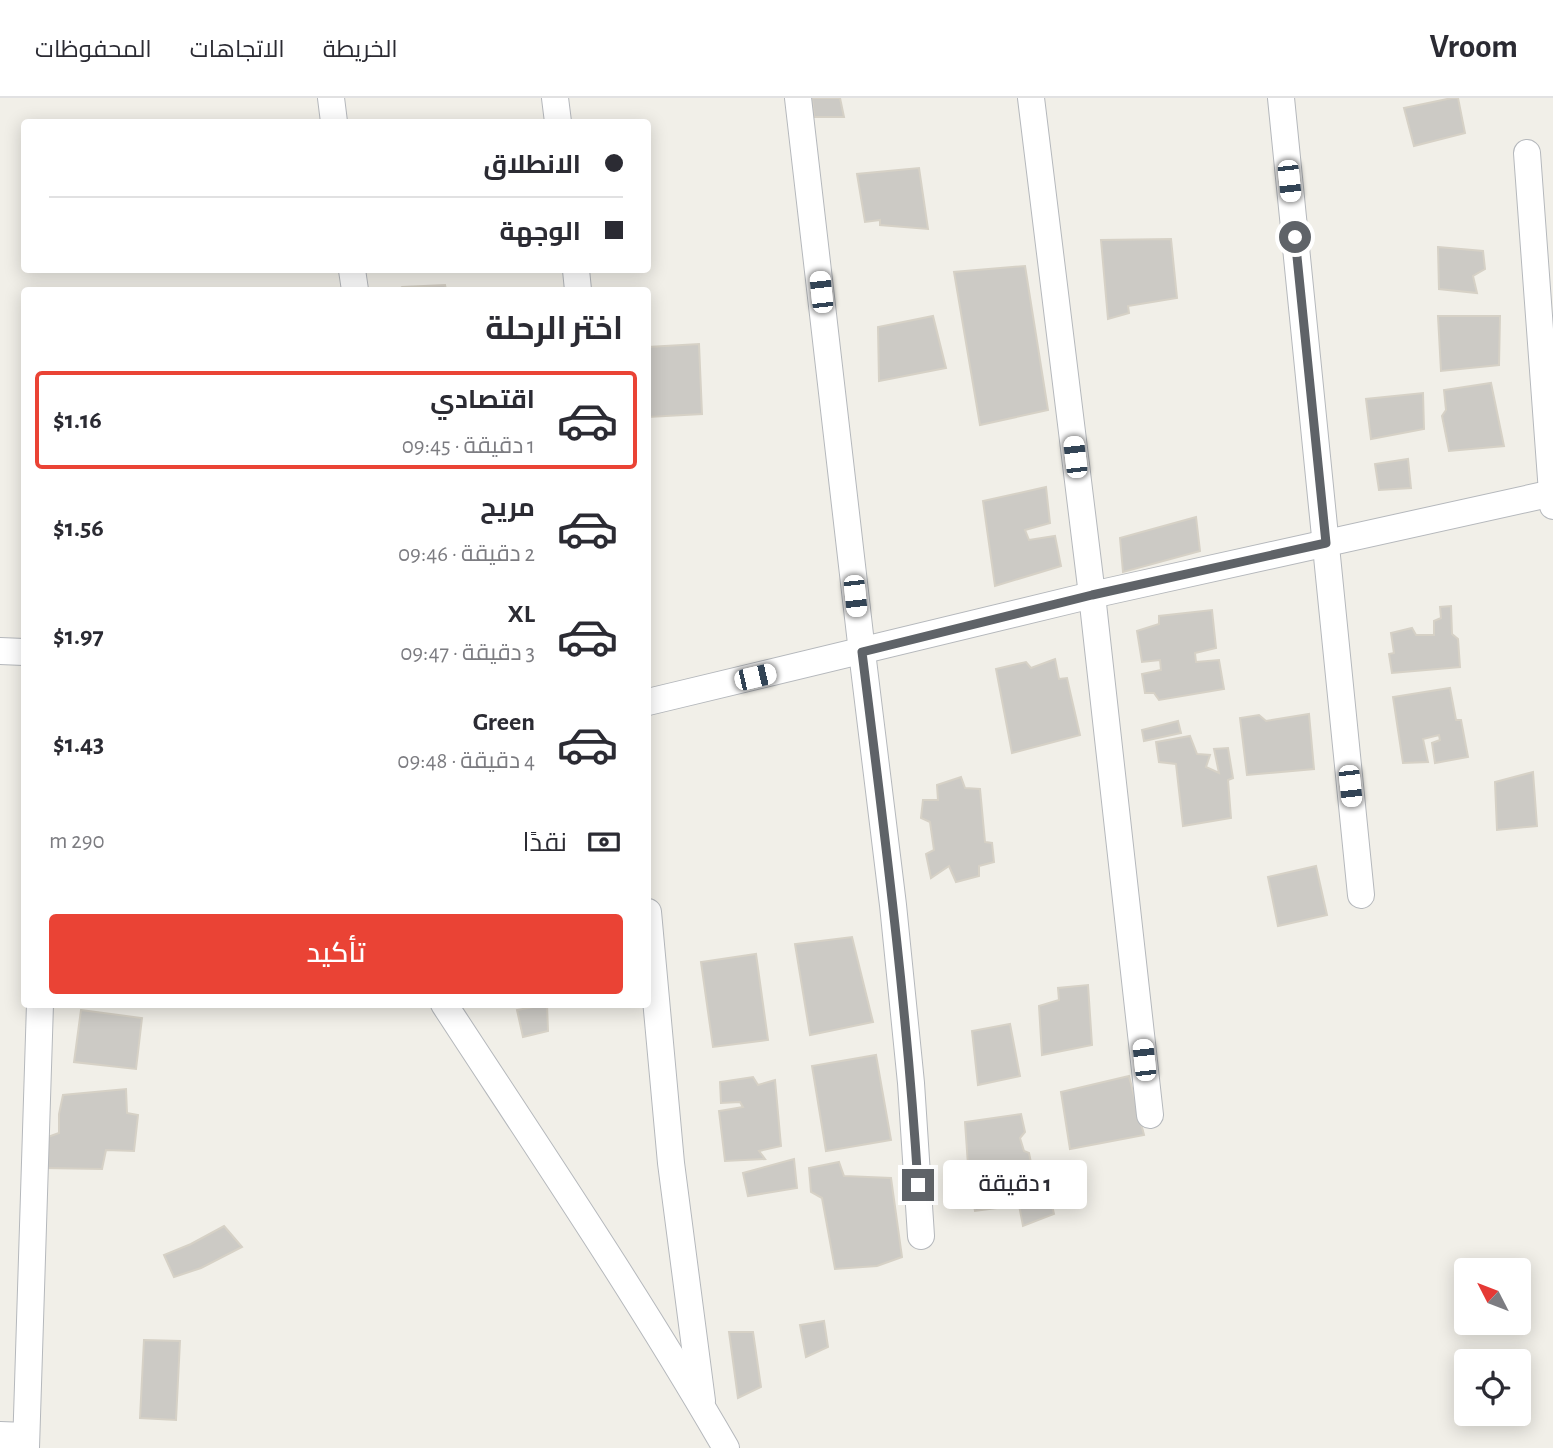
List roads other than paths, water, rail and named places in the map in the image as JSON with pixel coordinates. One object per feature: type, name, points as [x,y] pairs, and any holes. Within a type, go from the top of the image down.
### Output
[{"type":"street","points":[[331,98],[334,119]]},
{"type":"street","points":[[555,98],[558,119]]},
{"type":"street","points":[[798,98],[897,946],[911,1083],[921,1236]]},
{"type":"street","points":[[1031,98],[1092,595],[1150,1115]]},
{"type":"street","points":[[1281,98],[1361,895]]},
{"type":"street","points":[[651,701],[1092,595],[1326,543],[1552,498],[1527,153]]},
{"type":"street","points":[[0,651],[21,652]]},
{"type":"street","points":[[651,945],[671,1163],[703,1409]]},
{"type":"street","points":[[0,1435],[26,1442],[40,1008]]},
{"type":"street","points":[[447,1008],[575,1203],[726,1448]]}]
